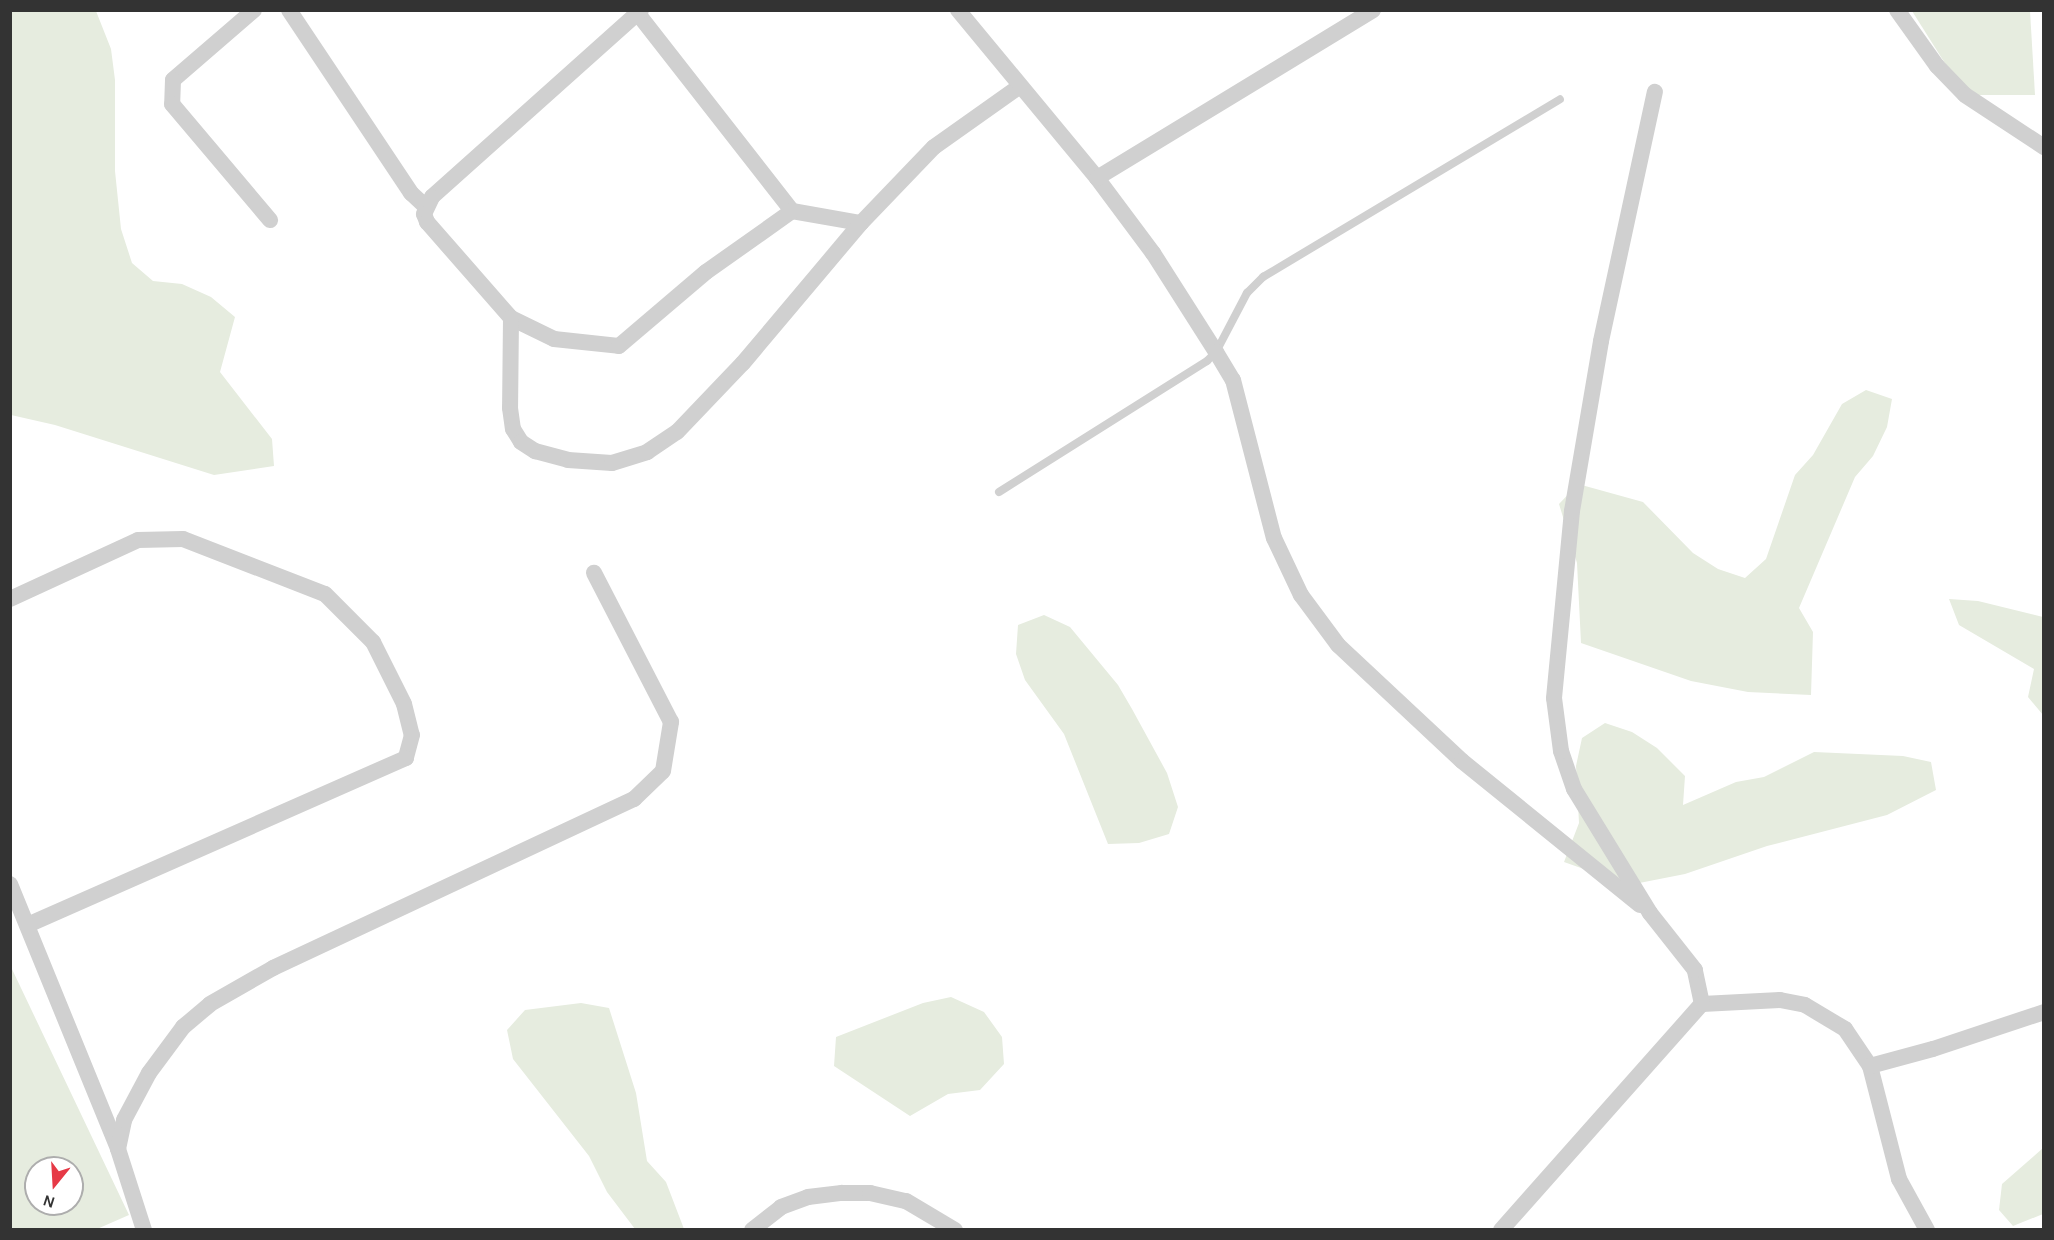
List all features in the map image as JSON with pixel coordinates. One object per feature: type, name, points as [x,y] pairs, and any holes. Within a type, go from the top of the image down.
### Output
[{"type":"street","points":[[254,10],[173,80],[172,104],[270,220]]},
{"type":"street","points":[[290,10],[411,193],[425,206],[428,222],[511,318],[554,339],[619,346],[706,272],[792,211]]},
{"type":"street","points":[[958,10],[1097,178],[1153,254],[1233,380],[1274,538],[1301,595],[1338,645],[1462,761],[1650,913]]},
{"type":"street","points":[[1097,178],[1373,10]]},
{"type":"street","points":[[1897,10],[1937,66],[1965,95],[2043,147]]},
{"type":"street","points":[[425,206],[638,12],[792,211],[861,223]]},
{"type":"street","points":[[511,318],[510,408],[513,429],[520,442],[535,451],[568,460],[612,463],[647,452],[677,432],[743,363],[861,223],[934,147],[1020,86]]},
{"type":"street","points":[[1655,92],[1601,341],[1572,511],[1554,698],[1561,751],[1574,789],[1650,913],[1695,970],[1702,1004]]},
{"type":"street","points":[[10,599],[138,540],[183,539],[325,594],[373,642],[404,704],[412,735],[406,758],[27,925]]},
{"type":"street","points":[[118,1149],[124,1119],[149,1073],[183,1027],[210,1004],[273,968],[634,799],[663,771],[670,722],[594,573]]},
{"type":"street","points":[[10,884],[118,1149],[144,1230]]},
{"type":"street","points":[[1501,1230],[1702,1004],[1756,999],[1805,1005],[1845,1029],[1870,1066],[1895,1153],[1899,1179],[1927,1230]]},
{"type":"street","points":[[1870,1066],[1933,1050],[2043,1012]]},
{"type":"street","points":[[752,1230],[781,1207],[808,1197],[842,1193],[870,1193],[906,1201],[955,1230]]},
{"type":"lane","points":[[999,492],[1216,352],[1247,293],[1263,277],[1560,99]]},
{"type":"shaded area","points":[[11,10],[96,11],[111,49],[115,80],[115,171],[121,229],[132,263],[153,281],[182,284],[211,297],[235,317],[220,372],[272,439],[274,466],[214,475],[55,425],[11,415]]},
{"type":"shaded area","points":[[1912,11],[2030,11],[2035,95],[1965,95]]},
{"type":"shaded area","points":[[1866,390],[1892,399],[1887,427],[1873,456],[1855,477],[1799,608],[1813,632],[1811,695],[1748,692],[1691,681],[1581,643],[1577,563],[1559,504],[1578,484],[1643,502],[1693,553],[1718,569],[1745,578],[1766,559],[1795,475],[1813,455],[1842,404]]},
{"type":"shaded area","points":[[1949,599],[1978,601],[2043,617],[2043,715],[2028,697],[2034,669],[1959,625]]},
{"type":"shaded area","points":[[1044,615],[1070,627],[1118,685],[1132,709],[1167,773],[1178,807],[1169,834],[1139,843],[1108,844],[1064,734],[1025,680],[1016,654],[1018,625]]},
{"type":"shaded area","points":[[1605,723],[1632,732],[1657,748],[1685,776],[1683,805],[1736,782],[1764,777],[1814,752],[1903,756],[1931,762],[1936,790],[1887,815],[1767,846],[1685,874],[1629,885],[1564,862],[1579,823],[1576,766],[1582,738]]},
{"type":"shaded area","points":[[11,967],[129,1215],[97,1229],[11,1229]]},
{"type":"shaded area","points":[[951,997],[984,1012],[1002,1037],[1004,1064],[980,1090],[948,1094],[910,1116],[834,1066],[836,1037],[923,1003]]},
{"type":"shaded area","points":[[581,1003],[609,1008],[636,1093],[647,1161],[666,1182],[684,1229],[635,1229],[607,1192],[589,1156],[513,1059],[507,1030],[525,1010]]},
{"type":"shaded area","points":[[2043,1148],[2043,1214],[2013,1226],[1999,1210],[2002,1184]]}]
